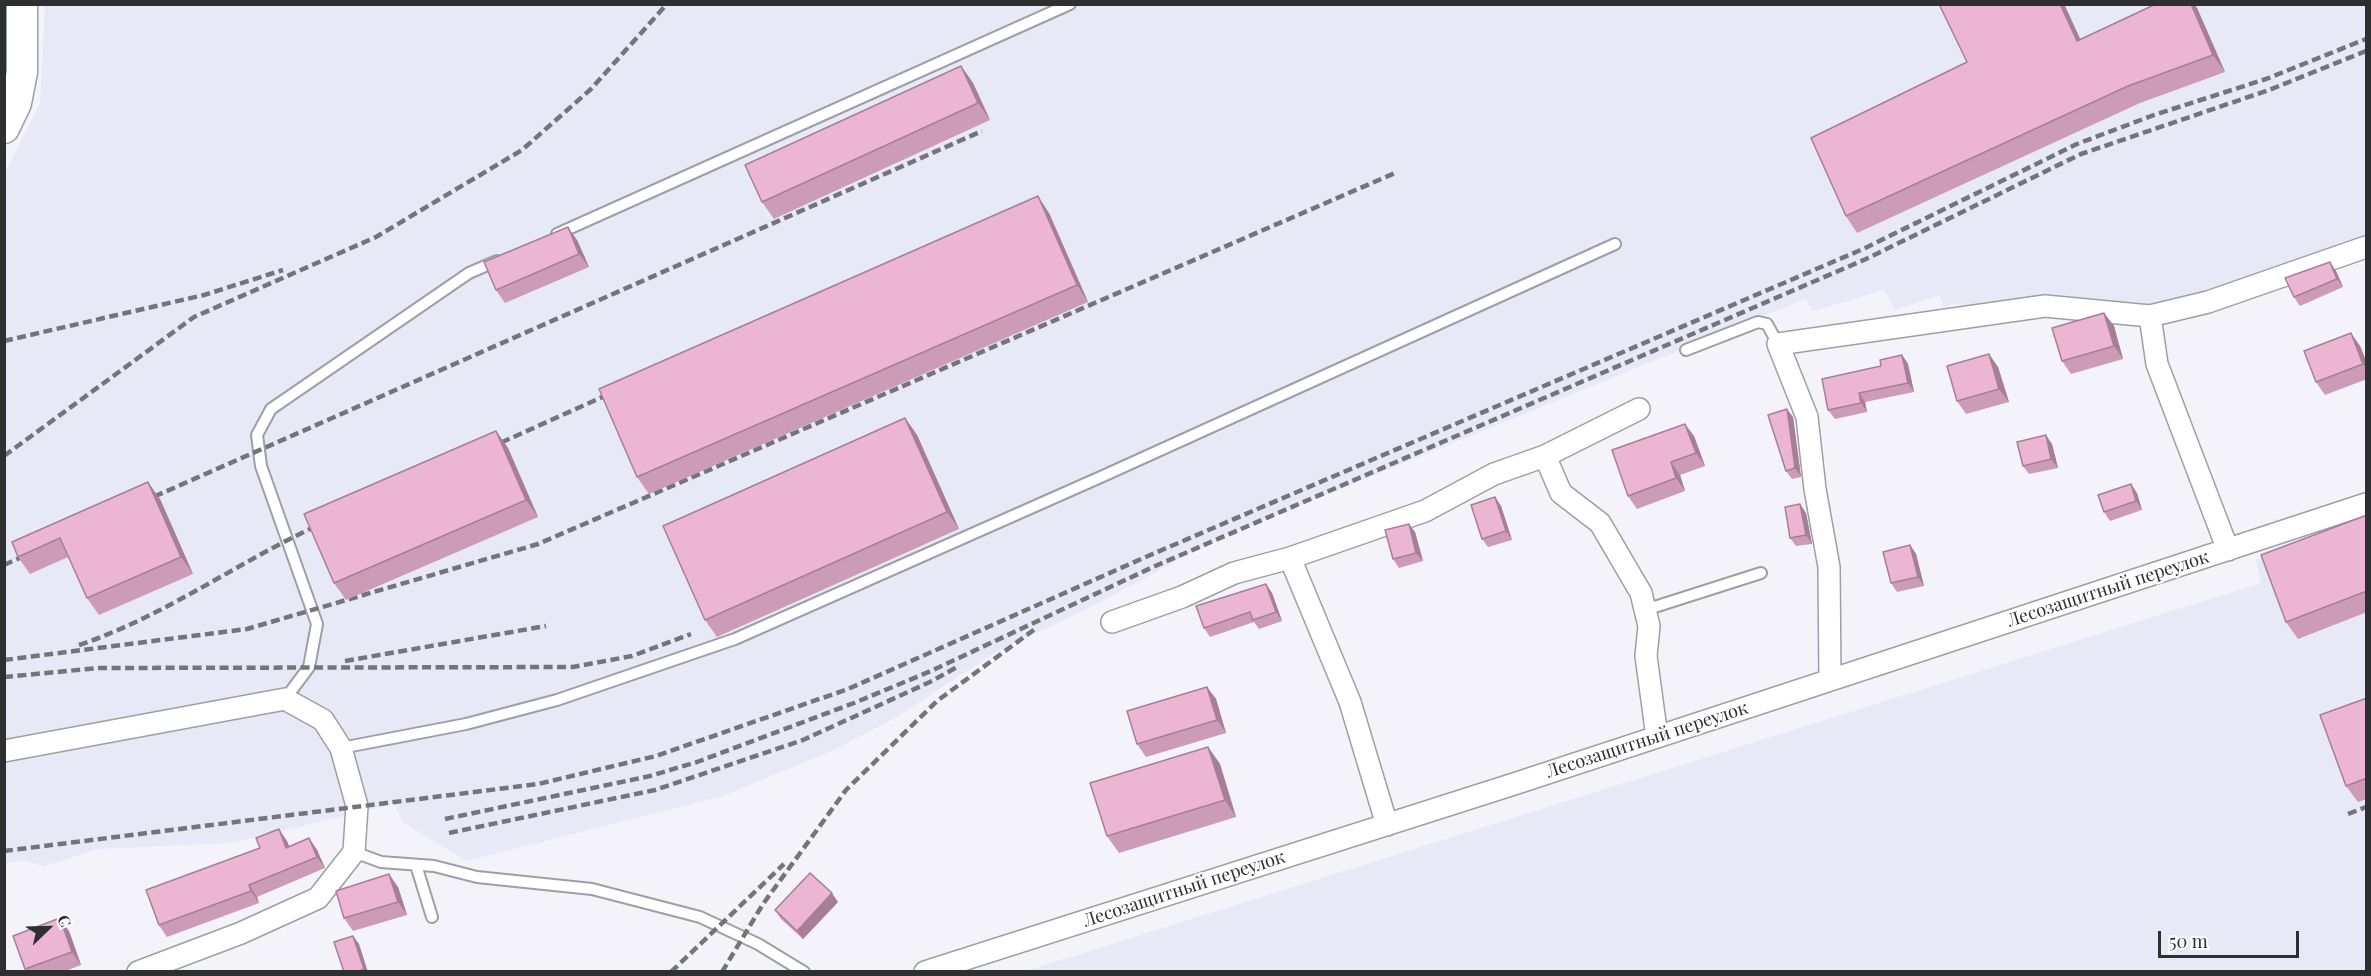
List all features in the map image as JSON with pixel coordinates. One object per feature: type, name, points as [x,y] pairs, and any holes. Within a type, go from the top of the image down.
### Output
[{"type":"street","points":[[4,128],[16,103],[22,72],[22,4]]},
{"type":"street","points":[[1830,680],[1829,567],[1815,489],[1807,417],[1778,344],[2045,306],[2150,316],[2208,302],[2367,247]]},
{"type":"street","points":[[2150,316],[2157,364],[2228,550]]},
{"type":"street","points":[[1112,622],[1182,597],[1234,573],[1290,558],[1425,511],[1494,474],[1545,456],[1639,409]]},
{"type":"street","points":[[1545,456],[1561,493],[1599,523],[1641,592],[1649,626],[1646,656],[1657,737]]},
{"type":"street","name":"Лесозащитный переулок","points":[[925,972],[1387,825],[2367,504]]},
{"type":"street","points":[[1290,558],[1350,702],[1387,825]]},
{"type":"street","points":[[4,751],[285,699],[323,720],[341,748],[357,806],[354,852],[318,898],[241,933],[138,972]]},
{"type":"lane","points":[[546,239],[1070,4]]},
{"type":"lane","points":[[341,748],[466,724],[557,700],[735,639],[1103,476],[1615,244]]},
{"type":"lane","points":[[285,699],[309,667],[317,624],[261,466],[257,435],[271,410],[469,273],[502,258]]},
{"type":"lane","points":[[1686,350],[1758,322],[1767,324],[1778,344]]},
{"type":"lane","points":[[1645,610],[1761,573]]},
{"type":"lane","points":[[354,852],[381,862],[434,866],[477,878],[592,889],[700,917],[758,944],[804,972]]},
{"type":"lane","points":[[416,865],[432,917]]},
{"type":"shaded area","points":[[45,5],[2366,5],[2366,253],[2290,284],[2193,318],[2086,319],[1956,304],[1943,307],[1939,295],[1895,310],[1884,290],[1813,311],[1805,299],[1213,541],[1095,605],[996,652],[895,718],[834,750],[723,796],[467,861],[404,823],[394,804],[231,843],[99,849],[44,866],[24,860],[5,864],[5,173],[40,103]]},
{"type":"shaded area","points":[[2366,525],[2366,971],[1023,972],[2261,583],[2256,560]]},
{"type":"building","points":[[1939,4],[2060,4],[2077,41],[2156,4],[2191,4],[2213,55],[2128,86],[1846,216],[1811,138],[1967,62]]},
{"type":"building","points":[[961,66],[978,103],[762,202],[745,165]]},
{"type":"building","points":[[1038,196],[1077,285],[637,477],[599,389]]},
{"type":"building","points":[[568,227],[579,254],[496,290],[484,262]]},
{"type":"building","points":[[2330,262],[2337,279],[2294,297],[2285,278]]},
{"type":"building","points":[[2104,313],[2114,346],[2062,361],[2052,328]]},
{"type":"building","points":[[2351,333],[2363,364],[2316,382],[2304,351]]},
{"type":"building","points":[[1989,354],[1999,389],[1957,401],[1947,366]]},
{"type":"building","points":[[1902,355],[1908,383],[1859,393],[1861,403],[1828,410],[1822,379],[1881,366],[1880,360]]},
{"type":"building","points":[[1787,409],[1795,468],[1786,471],[1768,415]]},
{"type":"building","points":[[905,418],[947,512],[705,620],[663,526]]},
{"type":"building","points":[[1685,424],[1696,453],[1671,462],[1676,478],[1628,496],[1612,450]]},
{"type":"building","points":[[496,431],[526,500],[334,583],[304,514]]},
{"type":"building","points":[[2046,435],[2051,459],[2023,466],[2017,442]]},
{"type":"building","points":[[148,482],[181,557],[87,598],[60,538],[18,557],[12,542]]},
{"type":"building","points":[[2131,484],[2136,501],[2104,512],[2098,495]]},
{"type":"building","points":[[1495,497],[1506,531],[1482,539],[1471,505]]},
{"type":"building","points":[[1800,504],[1806,535],[1790,538],[1785,507]]},
{"type":"building","points":[[2367,515],[2367,591],[2286,622],[2261,555]]},
{"type":"building","points":[[1409,524],[1416,553],[1393,559],[1385,530]]},
{"type":"building","points":[[1910,545],[1918,577],[1891,583],[1883,552]]},
{"type":"building","points":[[1266,584],[1276,612],[1253,620],[1250,612],[1204,628],[1196,606]]},
{"type":"building","points":[[1207,687],[1217,720],[1137,744],[1127,711]]},
{"type":"building","points":[[2367,698],[2367,778],[2346,786],[2320,715]]},
{"type":"building","points":[[1208,747],[1225,800],[1107,836],[1090,783]]},
{"type":"building","points":[[279,829],[286,848],[309,838],[317,857],[249,885],[251,891],[159,925],[146,890],[260,848],[256,838]]},
{"type":"building","points":[[810,873],[832,893],[797,931],[775,910]]},
{"type":"building","points":[[389,874],[398,902],[344,918],[336,891]]},
{"type":"building","points":[[60,918],[72,952],[25,969],[13,936]]},
{"type":"building","points":[[353,936],[364,969],[357,972],[344,972],[334,942]]},
{"type":"railway","points":[[4,456],[194,317],[376,237],[522,150],[591,89],[667,4]]},
{"type":"railway","points":[[4,851],[538,784],[656,756],[848,689],[1148,556],[1863,249],[2077,144],[2154,115],[2266,79],[2366,39]]},
{"type":"railway","points":[[445,819],[650,776],[697,762],[854,703],[931,671],[1153,567],[1866,259],[2081,154],[2269,90],[2366,51]]},
{"type":"railway","points":[[142,502],[982,131]]},
{"type":"railway","points":[[4,660],[247,629],[538,544],[1395,173]]},
{"type":"railway","points":[[4,341],[204,295],[283,270]]},
{"type":"railway","points":[[489,448],[618,390]]},
{"type":"railway","points":[[79,645],[142,619],[325,522]]},
{"type":"railway","points":[[4,565],[33,552]]},
{"type":"railway","points":[[345,661],[546,626]]},
{"type":"railway","points":[[722,972],[763,904],[846,790],[937,701],[1035,629]]},
{"type":"railway","points":[[4,677],[99,668],[573,667],[632,656],[691,634]]},
{"type":"railway","points":[[449,833],[655,790],[803,740],[932,681],[957,667]]},
{"type":"railway","points":[[2348,814],[2366,807]]},
{"type":"railway","points":[[671,972],[784,864]]}]
